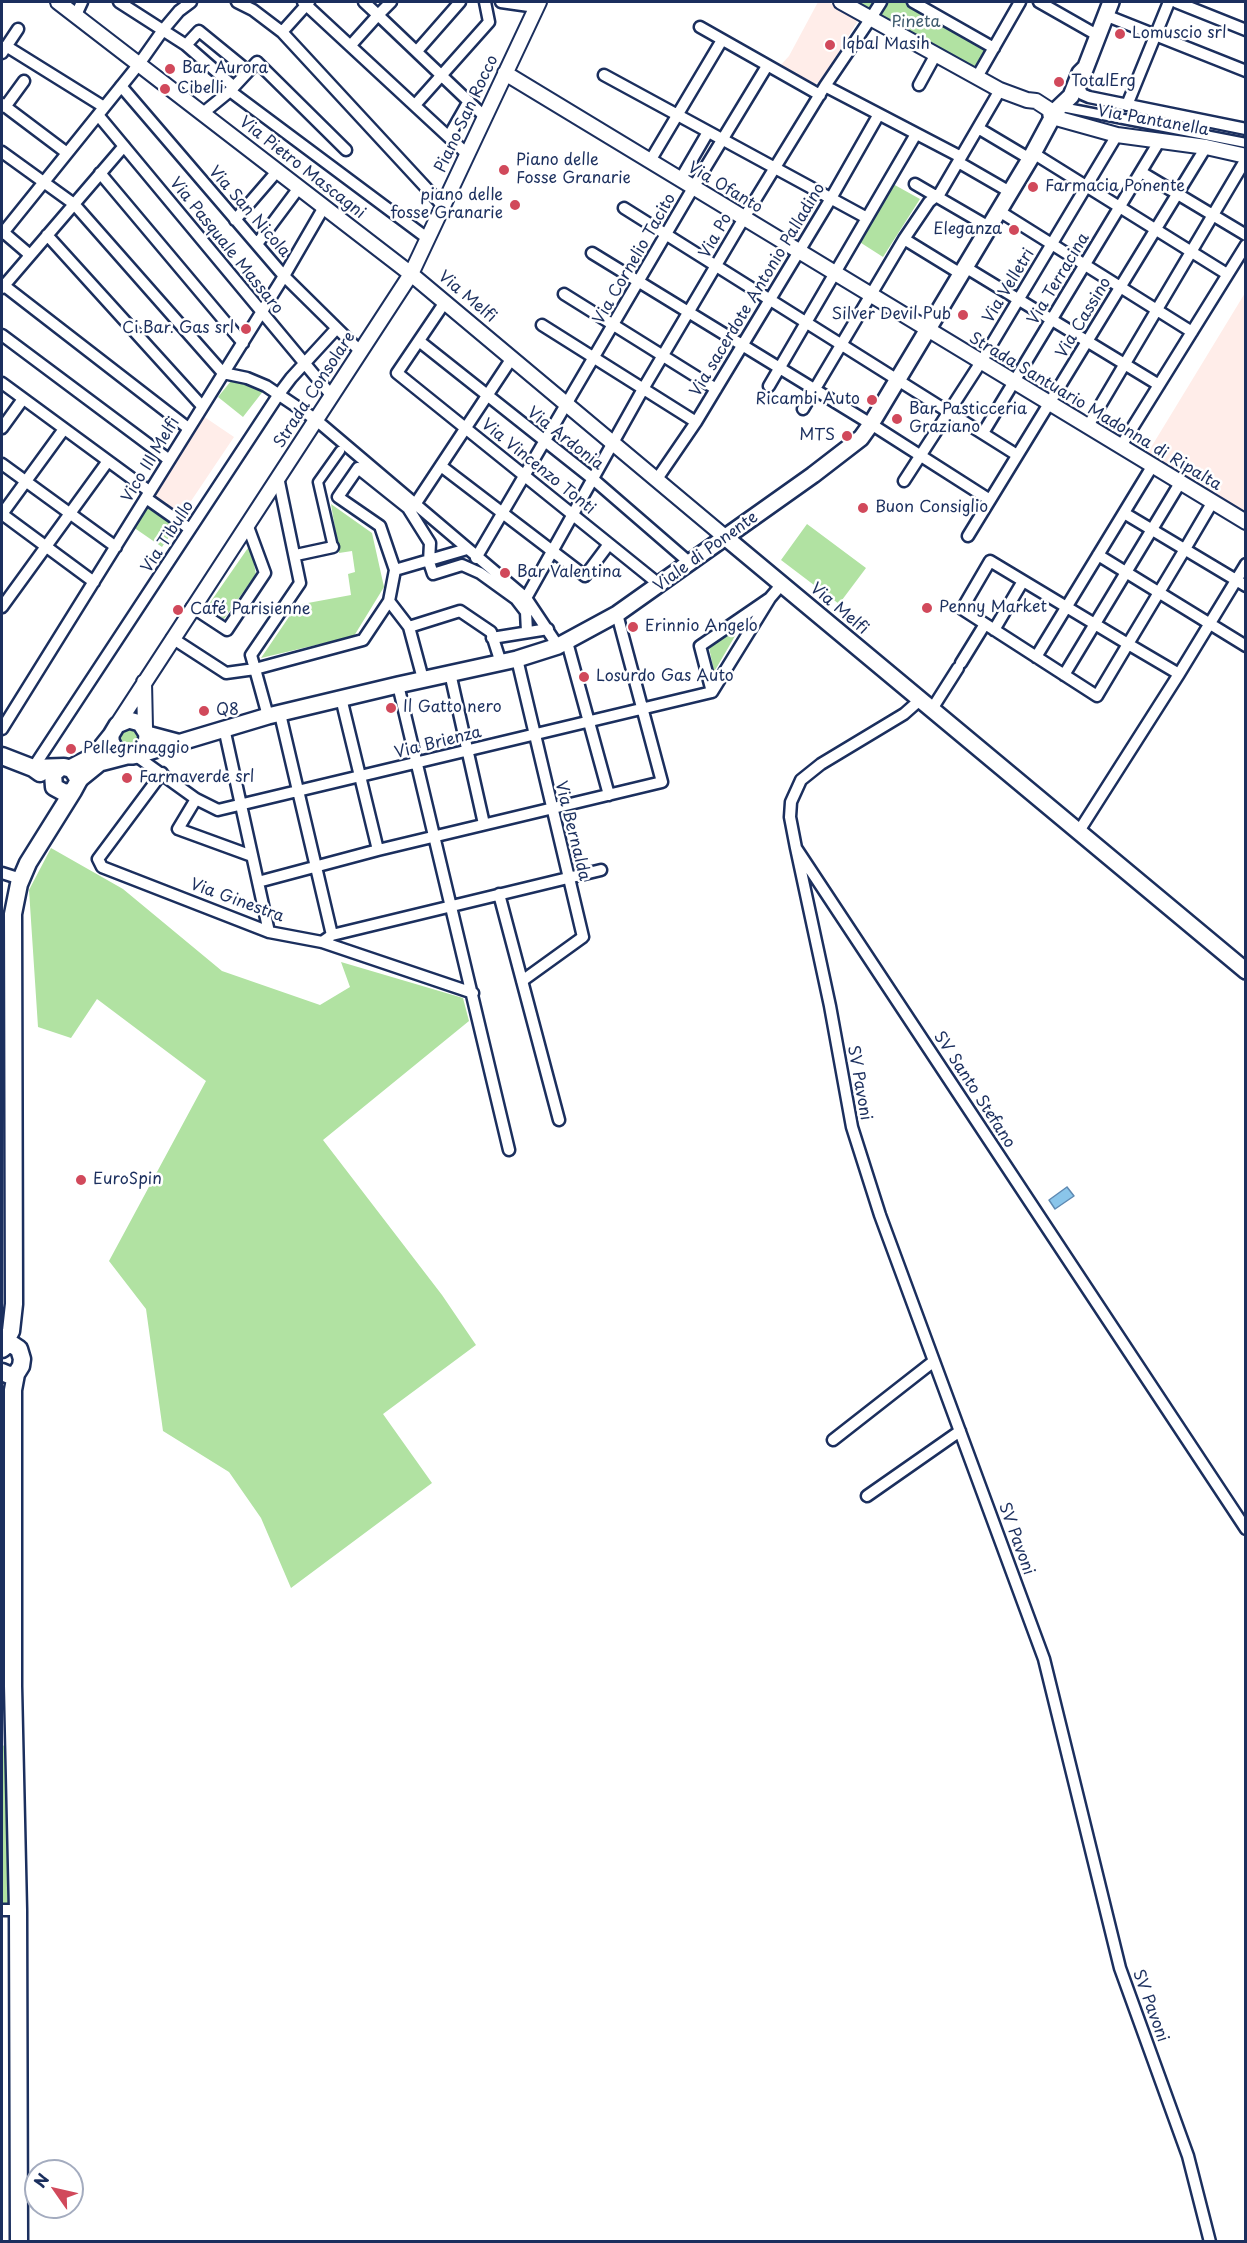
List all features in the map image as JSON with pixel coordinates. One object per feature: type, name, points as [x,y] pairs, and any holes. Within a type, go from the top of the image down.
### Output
[{"type":"main road","name":"Viale di Ponente","points":[[65,780],[100,764],[163,748],[224,728],[341,698],[501,663],[563,644],[617,614],[660,585],[848,450],[871,424],[1031,156],[1065,105],[1084,69],[1107,6]]},
{"type":"main road","name":"Via Melfi","points":[[725,537],[1245,971]]},
{"type":"main road","points":[[19,2241],[10,1910],[15,1750],[9,1378],[21,1366],[22,1359],[21,1352],[8,1343],[14,1304],[8,1207],[7,924],[21,879],[54,819],[65,780],[95,754],[122,721],[135,721],[146,731],[180,743]]},
{"type":"main road","points":[[114,730],[111,741],[116,751],[133,755],[146,746],[146,731]]},
{"type":"main road","points":[[2,756],[65,780]]},
{"type":"street","name":"Via Pietro Mascagni","points":[[58,2],[411,274]]},
{"type":"street","points":[[76,15],[82,2]]},
{"type":"street","points":[[119,2],[186,45],[232,89],[427,238]]},
{"type":"street","points":[[30,255],[2,232],[139,64],[163,30],[190,2]]},
{"type":"street","points":[[237,2],[254,10],[282,32],[442,205]]},
{"type":"street","points":[[282,32],[306,2],[467,154]]},
{"type":"street","points":[[364,2],[442,74],[484,117]]},
{"type":"street","points":[[351,45],[391,2]]},
{"type":"street","points":[[417,51],[460,2]]},
{"type":"street","points":[[415,105],[489,22],[485,2]]},
{"type":"street","points":[[501,2],[538,4]]},
{"type":"street","name":"Via Pantanella","points":[[841,2],[866,11],[1000,90],[1027,100],[1065,105],[1117,135],[1206,147],[1245,157]]},
{"type":"street","name":"Via Po","points":[[526,598],[643,389],[823,90],[866,11],[880,2]]},
{"type":"street","points":[[913,2],[994,48]]},
{"type":"street","points":[[977,77],[1020,2]]},
{"type":"street","points":[[1039,2],[1097,35]]},
{"type":"street","points":[[1127,105],[1169,2]]},
{"type":"street","points":[[1176,2],[1245,30]]},
{"type":"street","name":"Piano San Rocco","points":[[411,274],[538,4]]},
{"type":"street","points":[[1107,6],[1155,36],[1245,70]]},
{"type":"street","points":[[700,27],[767,66],[879,114],[1010,192]]},
{"type":"street","points":[[4,50],[18,29]]},
{"type":"street","points":[[186,45],[199,31],[248,71]]},
{"type":"street","points":[[650,161],[722,40]]},
{"type":"street","name":"Via Pasquale Massaro","points":[[4,50],[101,111],[124,146],[331,395]]},
{"type":"street","points":[[919,85],[936,54]]},
{"type":"street","points":[[202,113],[232,89],[257,62],[346,150]]},
{"type":"street","name":"Via Cornelio Tacito","points":[[476,558],[767,66]]},
{"type":"street","name":"Via Ofanto","points":[[505,74],[927,330]]},
{"type":"street","points":[[604,75],[867,219]]},
{"type":"street","points":[[24,81],[3,105],[67,153]]},
{"type":"street","name":"Via San Nicola","points":[[121,86],[284,276],[360,351]]},
{"type":"street","points":[[803,409],[904,239],[929,202],[937,196],[1000,90]]},
{"type":"street","points":[[1065,105],[1089,97],[1245,129]]},
{"type":"street","points":[[449,136],[469,101]]},
{"type":"street","points":[[1065,105],[1245,143]]},
{"type":"street","name":"Via sacerdote Antonio Palladino","points":[[657,479],[696,422],[743,345],[879,114]]},
{"type":"street","points":[[978,129],[1086,186],[1227,274]]},
{"type":"street","points":[[680,180],[708,132]]},
{"type":"street","points":[[769,386],[916,134]]},
{"type":"street","name":"Via Velletri","points":[[904,481],[981,362],[1117,135]]},
{"type":"street","name":"Via Terracina","points":[[983,433],[1160,140]]},
{"type":"street","points":[[124,146],[2,286],[188,428]]},
{"type":"street","name":"Via Cassino","points":[[968,536],[1206,147]]},
{"type":"street","points":[[2,152],[74,204],[223,373],[247,378],[279,394],[315,419],[408,508],[430,543],[429,562],[433,574],[462,565],[480,573],[516,599],[526,612],[527,632]]},
{"type":"street","points":[[1088,426],[1245,157]]},
{"type":"street","points":[[1141,172],[1245,235]]},
{"type":"street","points":[[100,173],[243,343]]},
{"type":"street","points":[[235,220],[273,176]]},
{"type":"street","points":[[915,184],[989,227]]},
{"type":"street","points":[[257,244],[296,193]]},
{"type":"street","name":"Vico III Melfi","points":[[2,729],[7,712],[116,547],[168,459],[284,276],[324,207]]},
{"type":"street","points":[[624,208],[1017,455]]},
{"type":"street","points":[[999,211],[1192,332]]},
{"type":"street","points":[[47,235],[202,406]]},
{"type":"street","points":[[904,239],[1018,299],[1159,386]]},
{"type":"street","points":[[1121,446],[1245,245]]},
{"type":"street","points":[[592,253],[815,389],[990,500]]},
{"type":"street","name":"Via Melfi","points":[[411,274],[725,537]]},
{"type":"street","name":"Strada Consolare","points":[[114,730],[411,274]]},
{"type":"street","points":[[564,294],[716,389]]},
{"type":"street","points":[[418,341],[445,302]]},
{"type":"street","points":[[542,325],[696,422]]},
{"type":"street","name":"Via Tibullo","points":[[33,768],[279,394],[336,329]]},
{"type":"street","name":"Strada Santuario Madonna di Ripalta","points":[[927,330],[1245,522]]},
{"type":"street","points":[[2,335],[168,459]]},
{"type":"street","name":"Via Vincenzo Tonti","points":[[418,341],[397,373],[660,585]]},
{"type":"street","name":"Via Ardonia","points":[[418,341],[593,479],[690,563]]},
{"type":"street","points":[[416,503],[512,358]]},
{"type":"street","points":[[2,383],[108,461],[190,530]]},
{"type":"street","points":[[2,428],[23,399]]},
{"type":"street","points":[[64,429],[2,514],[94,582]]},
{"type":"street","points":[[296,555],[333,547],[318,482],[340,451]]},
{"type":"street","points":[[2,607],[108,461]]},
{"type":"street","points":[[2,464],[116,547]]},
{"type":"street","points":[[1036,657],[1153,465]]},
{"type":"street","points":[[441,466],[585,576],[609,544]]},
{"type":"street","points":[[172,638],[226,673],[255,669],[363,640],[389,601],[395,570],[380,526],[338,497],[358,468],[371,472],[416,503],[476,558],[526,598],[548,629],[563,644],[590,722],[609,795]]},
{"type":"street","points":[[278,477],[300,583],[251,655],[274,715],[299,792],[316,867],[327,938],[602,870]]},
{"type":"street","points":[[1064,675],[1180,483]]},
{"type":"street","points":[[1179,674],[1128,644],[990,561],[962,609],[1097,696],[1128,644],[1159,592],[1185,549],[1212,503]]},
{"type":"street","points":[[1124,513],[1241,583]]},
{"type":"street","points":[[192,607],[227,630],[265,573],[247,524]]},
{"type":"street","points":[[395,570],[429,562],[467,549]]},
{"type":"street","points":[[1098,555],[1245,646]]},
{"type":"street","points":[[1079,831],[1209,624],[1241,583],[1245,564]]},
{"type":"street","name":"SV Santo Stefano","points":[[1023,581],[990,627],[926,704],[904,714],[820,764],[801,780],[791,802],[790,817],[796,848],[1245,1529]]},
{"type":"street","points":[[712,692],[770,598],[782,584]]},
{"type":"street","points":[[712,692],[700,646],[770,598]]},
{"type":"street","points":[[389,601],[409,627],[423,679]]},
{"type":"street","points":[[409,627],[460,611],[491,632],[501,663]]},
{"type":"street","points":[[258,882],[378,850],[662,782],[617,614]]},
{"type":"street","points":[[492,638],[548,629]]},
{"type":"street","name":"Via Bernalda","points":[[517,659],[533,735],[583,937],[522,981]]},
{"type":"street","points":[[450,673],[484,824]]},
{"type":"street","points":[[144,682],[146,731]]},
{"type":"street","points":[[398,685],[509,1150]]},
{"type":"street","name":"Via Brienza","points":[[133,755],[196,799],[218,810],[712,692]]},
{"type":"street","points":[[341,698],[378,850]]},
{"type":"street","points":[[224,728],[269,932]]},
{"type":"street","points":[[159,771],[163,748]]},
{"type":"street","name":"Via Ginestra","points":[[159,771],[98,859],[102,867],[269,932],[327,938],[473,993]]},
{"type":"street","points":[[196,799],[178,829],[252,856]]},
{"type":"street","name":"SV Pavoni","points":[[796,848],[830,1006],[852,1127],[879,1215],[1044,1659],[1120,1968],[1188,2156],[1210,2241]]},
{"type":"street","points":[[2,873],[21,879]]},
{"type":"street","points":[[499,894],[559,1120]]},
{"type":"street","points":[[833,1440],[934,1361]]},
{"type":"street","points":[[867,1496],[960,1431]]},
{"type":"shaded area","points":[[818,2],[828,2],[855,16],[857,22],[821,82],[811,85],[779,67],[789,56]]},
{"type":"shaded area","points":[[1245,293],[1245,513],[1147,454]]},
{"type":"shaded area","points":[[203,416],[234,437],[181,516],[150,495]]},
{"type":"green space","name":"Pineta","points":[[841,2],[913,2],[994,48],[977,77]]},
{"type":"green space","points":[[893,184],[920,199],[883,257],[858,241]]},
{"type":"green space","points":[[231,381],[245,382],[264,390],[243,417],[218,397]]},
{"type":"green space","points":[[149,504],[178,524],[162,547],[133,527]]},
{"type":"green space","points":[[331,504],[372,533],[384,587],[354,636],[261,658],[297,605],[351,595],[348,574],[355,572],[352,551],[339,553]]},
{"type":"green space","name":"Buon Consiglio","points":[[807,524],[866,568],[839,604],[781,560]]},
{"type":"green space","points":[[250,545],[256,574],[224,619],[207,607]]},
{"type":"green space","points":[[742,624],[714,672],[709,647]]},
{"type":"green space","points":[[130,730],[136,733],[139,739],[136,745],[130,748],[124,745],[121,739],[124,733]]},
{"type":"green space","points":[[51,848],[123,889],[222,971],[320,1005],[350,987],[341,962],[463,998],[469,1021],[323,1140],[442,1295],[476,1345],[383,1414],[432,1483],[291,1588],[261,1518],[229,1472],[163,1431],[146,1309],[109,1261],[206,1081],[97,999],[71,1038],[38,1027],[29,890]]},
{"type":"green space","points":[[2,1744],[5,1747],[10,1904],[2,1904]]},
{"type":"water","points":[[1067,1187],[1074,1196],[1055,1209],[1049,1200]]},
{"type":"place","name":"Lomuscio srl","points":[[1120,34]]},
{"type":"place","name":"Iqbal Masih","points":[[830,45]]},
{"type":"place","name":"Bar Aurora","points":[[170,69]]},
{"type":"place","name":"TotalErg","points":[[1059,82]]},
{"type":"place","name":"Cibelli","points":[[165,89]]},
{"type":"place","name":"Piano delle Fosse Granarie","points":[[504,170]]},
{"type":"place","name":"Farmacia Ponente","points":[[1033,187]]},
{"type":"place","name":"piano delle fosse Granarie","points":[[515,205]]},
{"type":"place","name":"Eleganza","points":[[1014,230]]},
{"type":"place","name":"Silver Devil Pub","points":[[963,315]]},
{"type":"place","name":"Ci.Bar. Gas srl","points":[[246,329]]},
{"type":"place","name":"Ricambi Auto","points":[[872,400]]},
{"type":"place","name":"Bar Pasticceria Graziano","points":[[897,419]]},
{"type":"place","name":"MTS","points":[[847,436]]},
{"type":"place","name":"Buon Consiglio","points":[[863,508]]},
{"type":"place","name":"Bar Valentina","points":[[505,573]]},
{"type":"place","name":"Penny Market","points":[[927,608]]},
{"type":"place","name":"Café Parisienne","points":[[178,610]]},
{"type":"place","name":"Erinnio Angelo","points":[[633,627]]},
{"type":"place","name":"Losurdo Gas Auto","points":[[584,677]]},
{"type":"place","name":"Il Gatto nero","points":[[391,708]]},
{"type":"place","name":"Q8","points":[[204,711]]},
{"type":"place","name":"Pellegrinaggio","points":[[71,749]]},
{"type":"place","name":"Farmaverde srl","points":[[127,778]]},
{"type":"place","name":"EuroSpin","points":[[81,1180]]}]
